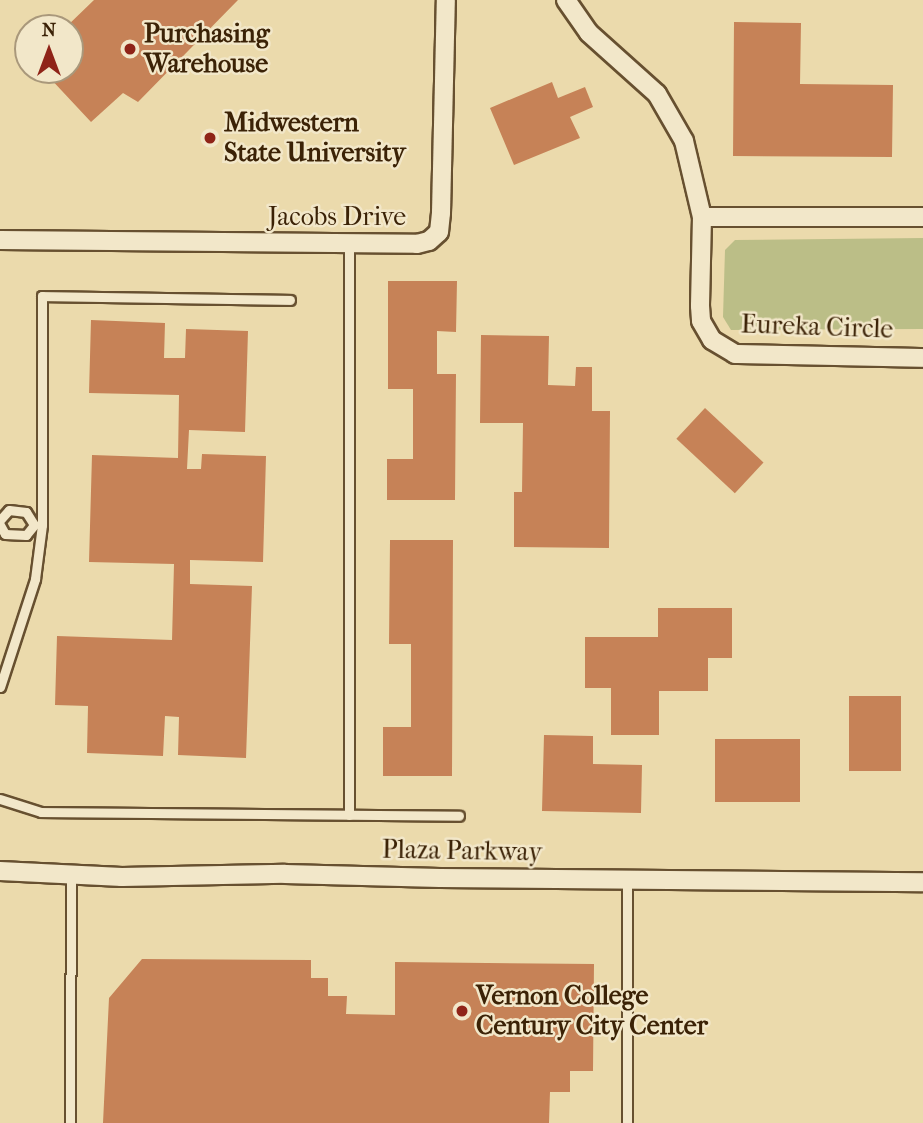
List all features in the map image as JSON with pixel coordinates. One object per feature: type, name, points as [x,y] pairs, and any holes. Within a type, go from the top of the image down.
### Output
[{"type":"street","name":"Jacobs Drive","points":[[0,240],[417,244],[429,240],[439,232],[446,0]]},
{"type":"street","name":"Eureka Circle","points":[[566,0],[589,33],[657,94],[684,141],[702,217],[701,321],[712,340],[735,354],[923,358]]},
{"type":"street","points":[[702,217],[923,217]]},
{"type":"street","name":"Plaza Parkway","points":[[0,871],[71,876],[285,874],[923,882]]},
{"type":"lane","points":[[349,243],[349,815]]},
{"type":"lane","points":[[0,687],[35,579],[43,296],[290,300]]},
{"type":"lane","points":[[9,510],[26,512],[38,525],[26,535],[5,534],[0,522],[9,510]]},
{"type":"lane","points":[[0,799],[41,812],[459,816]]},
{"type":"lane","points":[[70,1123],[71,876]]},
{"type":"lane","points":[[626,1123],[627,879]]},
{"type":"green space","points":[[923,238],[923,329],[731,330],[723,317],[725,250],[735,240]]},
{"type":"building","name":"Purchasing Warehouse","points":[[94,0],[238,0],[138,102],[123,93],[91,122],[55,84],[84,84],[84,14],[80,14]]},
{"type":"building","points":[[734,22],[801,23],[800,84],[893,85],[892,157],[733,156]]},
{"type":"building","points":[[552,82],[558,98],[585,87],[593,107],[570,117],[580,138],[514,165],[490,108]]},
{"type":"building","points":[[388,281],[457,281],[456,332],[437,331],[437,374],[456,374],[455,500],[387,500],[387,459],[413,459],[413,389],[388,389]]},
{"type":"building","points":[[91,320],[165,323],[164,358],[185,358],[186,329],[248,331],[245,432],[189,430],[187,469],[201,469],[202,454],[266,456],[263,562],[190,560],[190,584],[252,586],[246,758],[178,755],[179,717],[165,716],[163,756],[87,753],[88,706],[55,705],[57,636],[172,640],[174,564],[89,562],[92,455],[178,458],[179,395],[89,393]]},
{"type":"building","points":[[481,335],[549,336],[548,385],[575,386],[576,367],[592,367],[592,411],[610,411],[609,548],[514,547],[514,492],[522,492],[523,423],[480,423]]},
{"type":"building","points":[[705,408],[764,463],[735,493],[676,439]]},
{"type":"building","points":[[390,540],[453,540],[452,776],[383,776],[383,727],[411,727],[411,644],[389,644]]},
{"type":"building","points":[[658,608],[732,608],[732,658],[708,658],[708,691],[659,691],[659,735],[611,735],[611,688],[585,688],[585,637],[658,637]]},
{"type":"building","points":[[849,696],[901,696],[901,771],[849,771]]},
{"type":"building","points":[[544,735],[593,736],[593,764],[642,765],[641,813],[542,811]]},
{"type":"building","points":[[715,739],[800,739],[800,802],[715,802]]},
{"type":"building","points":[[142,959],[311,960],[311,978],[328,978],[328,996],[347,996],[346,1014],[395,1015],[395,962],[594,964],[593,1071],[570,1071],[570,1092],[550,1092],[549,1123],[103,1123],[109,998]]},
{"type":"place","name":"Purchasing Warehouse","points":[[130,49]]},
{"type":"place","name":"Midwestern State University","points":[[210,138]]},
{"type":"place","name":"Vernon College Century City Center","points":[[462,1011]]}]
